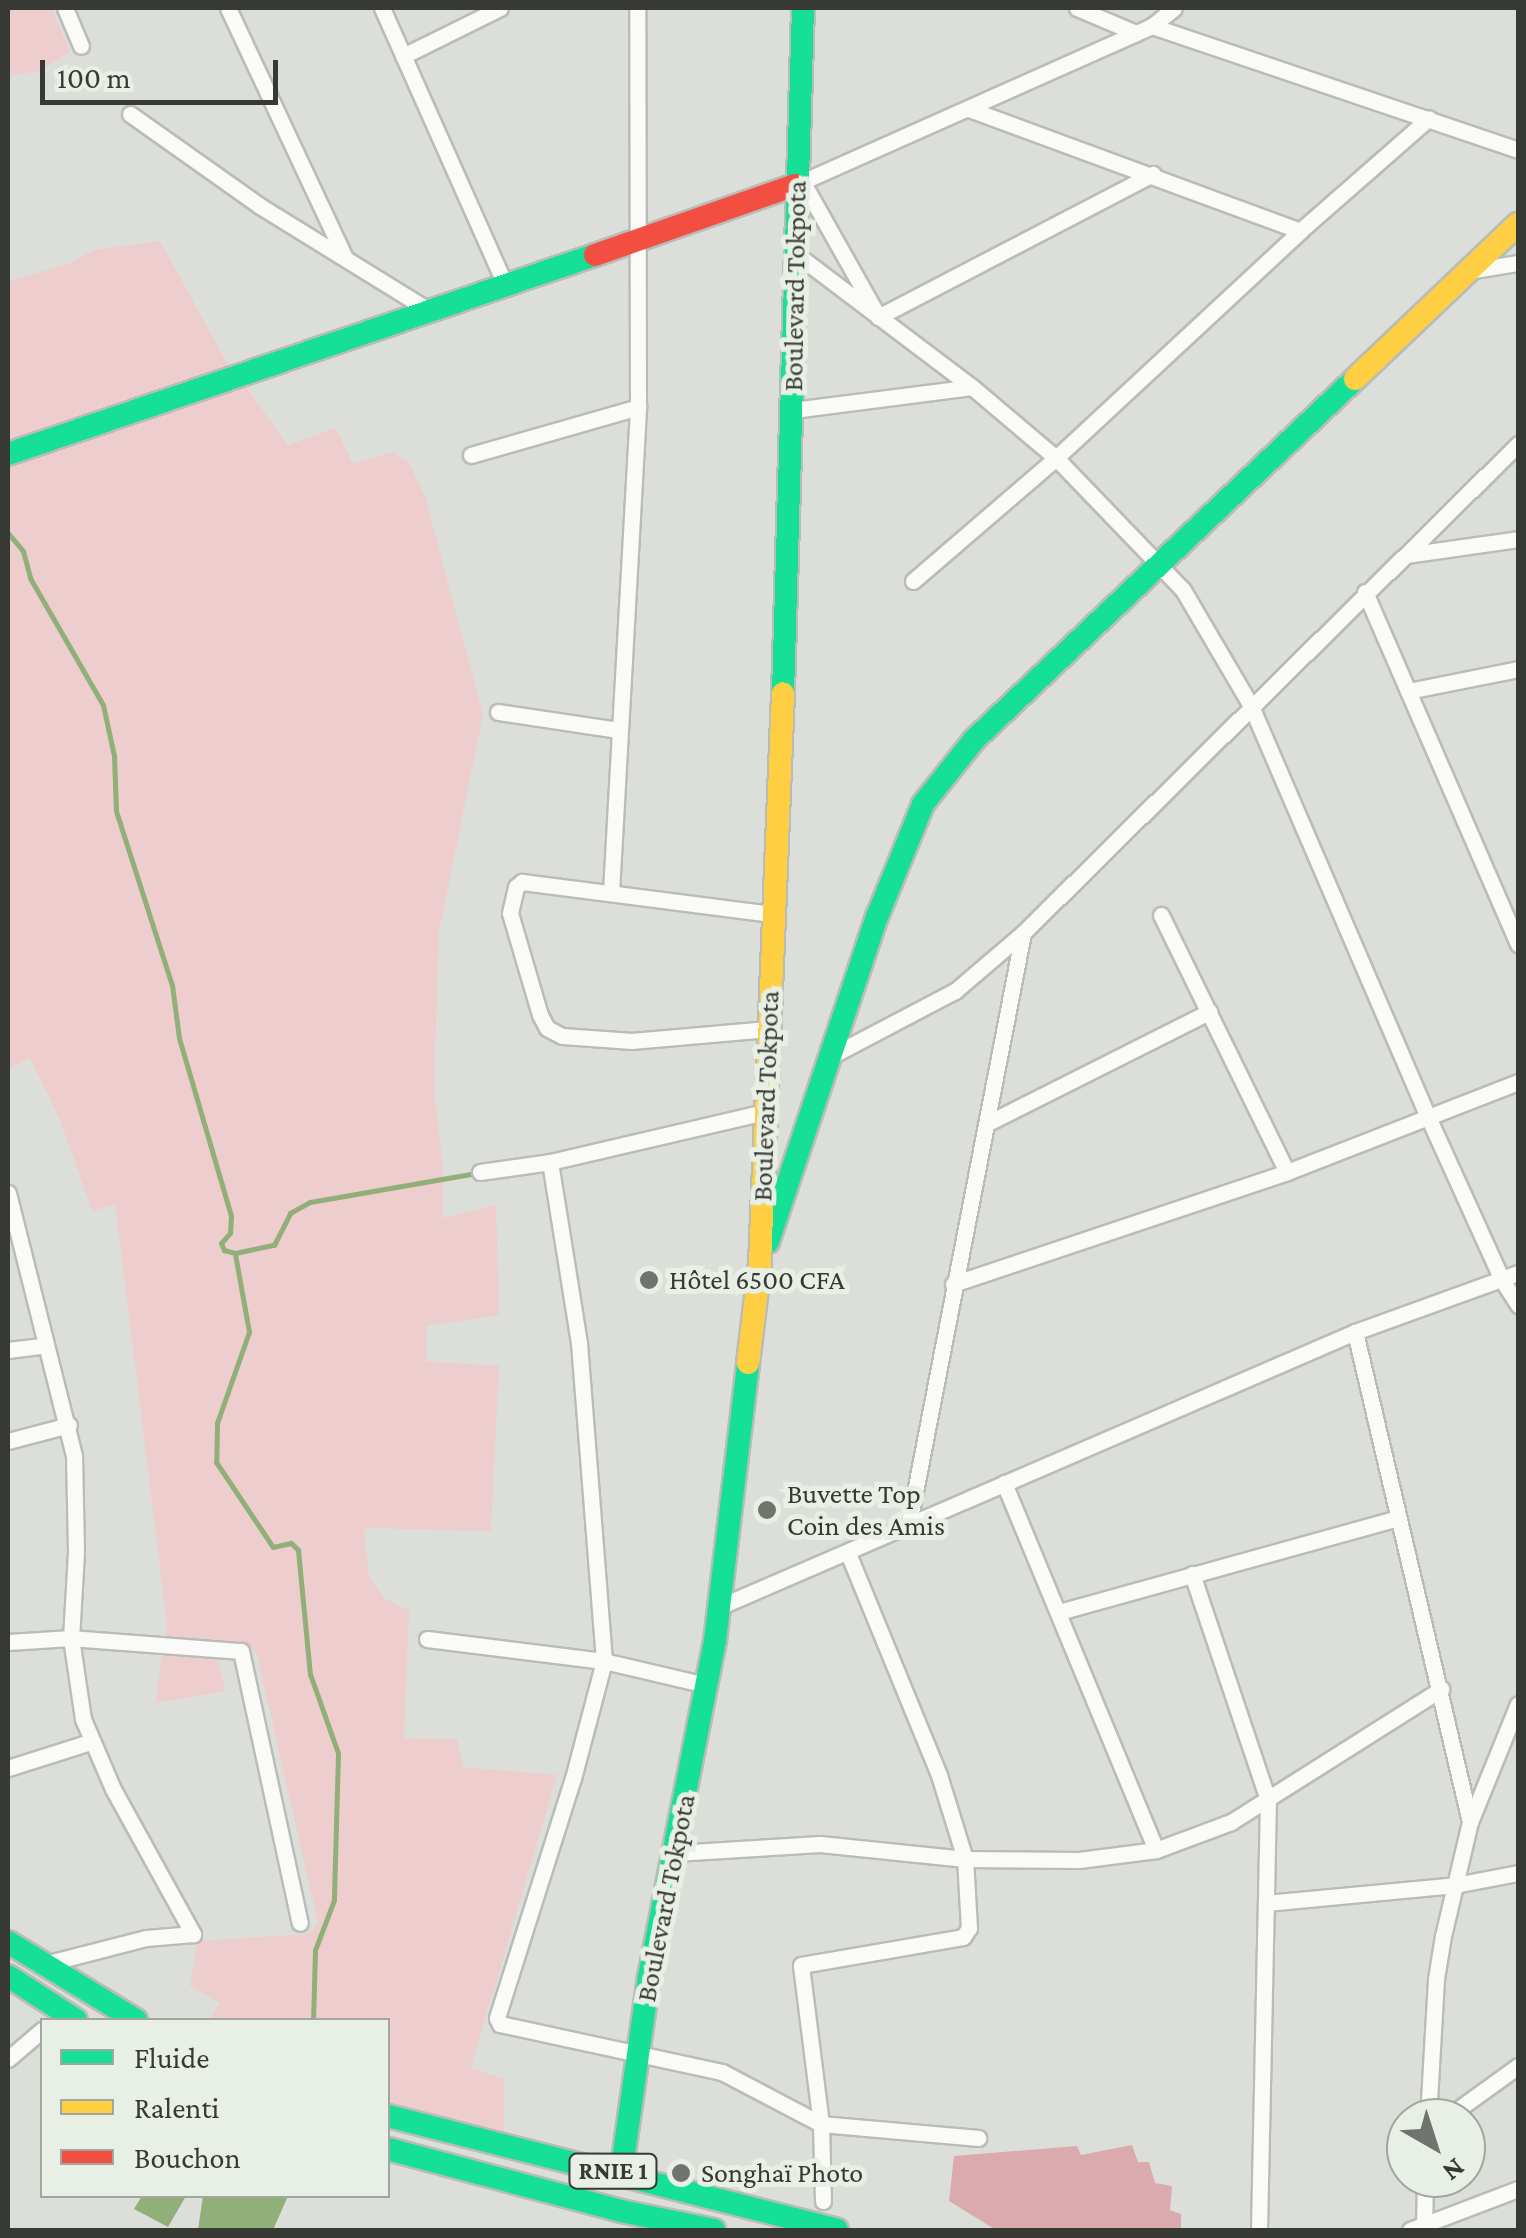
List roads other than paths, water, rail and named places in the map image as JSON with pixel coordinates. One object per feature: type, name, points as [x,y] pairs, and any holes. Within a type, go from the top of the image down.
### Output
[{"type":"main road","name":"Boulevard Tokpota","points":[[621,2174],[636,2057],[720,1606],[760,1264],[793,410],[804,8]]},
{"type":"main road","points":[[8,454],[433,312],[799,183]]},
{"type":"main road","points":[[760,1264],[877,917],[923,804],[974,740],[1518,224]]},
{"type":"main road","points":[[8,1942],[133,2018]]},
{"type":"main road","points":[[8,1976],[65,2018]]},
{"type":"main road","name":"RNIE 1","points":[[390,2116],[837,2230]]},
{"type":"main road","name":"RNIE 1","points":[[390,2150],[621,2211],[714,2230]]},
{"type":"street","points":[[65,8],[81,46]]},
{"type":"street","points":[[228,8],[345,258]]},
{"type":"street","points":[[382,8],[506,286]]},
{"type":"street","points":[[403,56],[500,8]]},
{"type":"street","points":[[611,892],[638,407],[637,8]]},
{"type":"street","points":[[1076,8],[1429,118],[1518,150]]},
{"type":"street","points":[[878,317],[799,183],[1144,29],[1174,8]]},
{"type":"street","points":[[969,109],[1300,231]]},
{"type":"street","points":[[130,114],[260,206],[433,312]]},
{"type":"street","points":[[913,581],[1056,458],[1300,231],[1429,118]]},
{"type":"street","points":[[878,317],[1153,174]]},
{"type":"street","points":[[796,254],[972,387],[1056,458],[1161,563],[1220,649],[1250,706],[1429,1119],[1502,1280],[1518,1305]]},
{"type":"street","points":[[1468,271],[1518,263]]},
{"type":"street","points":[[793,410],[972,387]]},
{"type":"street","points":[[471,455],[638,407]]},
{"type":"street","points":[[831,1056],[956,991],[1022,933],[1518,444]]},
{"type":"street","points":[[1406,555],[1518,539]]},
{"type":"street","points":[[1365,592],[1518,944]]},
{"type":"street","points":[[1408,691],[1518,669]]},
{"type":"street","points":[[498,712],[618,730]]},
{"type":"street","points":[[768,1028],[632,1041],[562,1036],[546,1028],[514,937],[510,913],[516,886],[522,882],[772,914]]},
{"type":"street","points":[[1161,915],[1287,1172]]},
{"type":"street","points":[[908,1528],[1022,933]]},
{"type":"street","points":[[986,1124],[1209,1012]]},
{"type":"street","points":[[954,1284],[1287,1172],[1518,1082]]},
{"type":"street","points":[[480,1172],[550,1162],[765,1112]]},
{"type":"street","points":[[550,1162],[579,1343],[604,1660],[573,1778],[497,2018],[505,2029],[722,2072],[768,2101],[820,2124],[978,2138]]},
{"type":"street","points":[[8,1193],[12,1245],[69,1425],[76,1503],[71,1638],[90,1742],[194,1934],[146,1938],[44,1964]]},
{"type":"street","points":[[720,1606],[1356,1332],[1518,1273]]},
{"type":"street","points":[[1356,1332],[1470,1822]]},
{"type":"street","points":[[8,1350],[46,1345]]},
{"type":"street","points":[[8,1441],[69,1425]]},
{"type":"street","points":[[1004,1482],[1156,1850]]},
{"type":"street","points":[[1059,1612],[1397,1518]]},
{"type":"street","points":[[823,2201],[820,2124],[801,1965],[963,1936],[970,1928],[965,1859],[939,1775],[848,1553]]},
{"type":"street","points":[[1192,1574],[1268,1800],[1259,2230]]},
{"type":"street","points":[[8,1642],[71,1638],[241,1651],[300,1923]]},
{"type":"street","points":[[427,1639],[604,1660],[706,1685]]},
{"type":"street","points":[[676,1853],[808,1844],[965,1859],[1079,1860],[1156,1850],[1231,1822],[1441,1689]]},
{"type":"street","points":[[1429,2098],[1436,1979],[1455,1884],[1470,1822],[1518,1704]]},
{"type":"street","points":[[8,1768],[90,1742]]},
{"type":"street","points":[[1266,1903],[1455,1884],[1518,1873]]},
{"type":"street","points":[[8,2059],[40,2032]]},
{"type":"street","points":[[1474,2098],[1518,2066]]},
{"type":"street","points":[[1423,2198],[1420,2229],[1518,2189]]},
{"type":"waterway","points":[[8,533],[23,551],[30,578],[103,705],[114,756],[116,811],[172,985],[179,1038],[231,1216],[230,1233],[221,1243],[224,1250],[235,1253],[274,1245],[290,1213],[310,1202],[477,1173]]},
{"type":"waterway","points":[[235,1254],[249,1332],[217,1423],[216,1462],[273,1547],[291,1543],[298,1550],[310,1674],[338,1753],[334,1900],[315,1950],[313,2018]]},
{"type":"place","name":"Hôtel 6500 CFA","points":[[649,1280]]},
{"type":"place","name":"Buvette Top Coin des Amis","points":[[767,1510]]},
{"type":"place","name":"Songhaï Photo","points":[[681,2173]]}]
